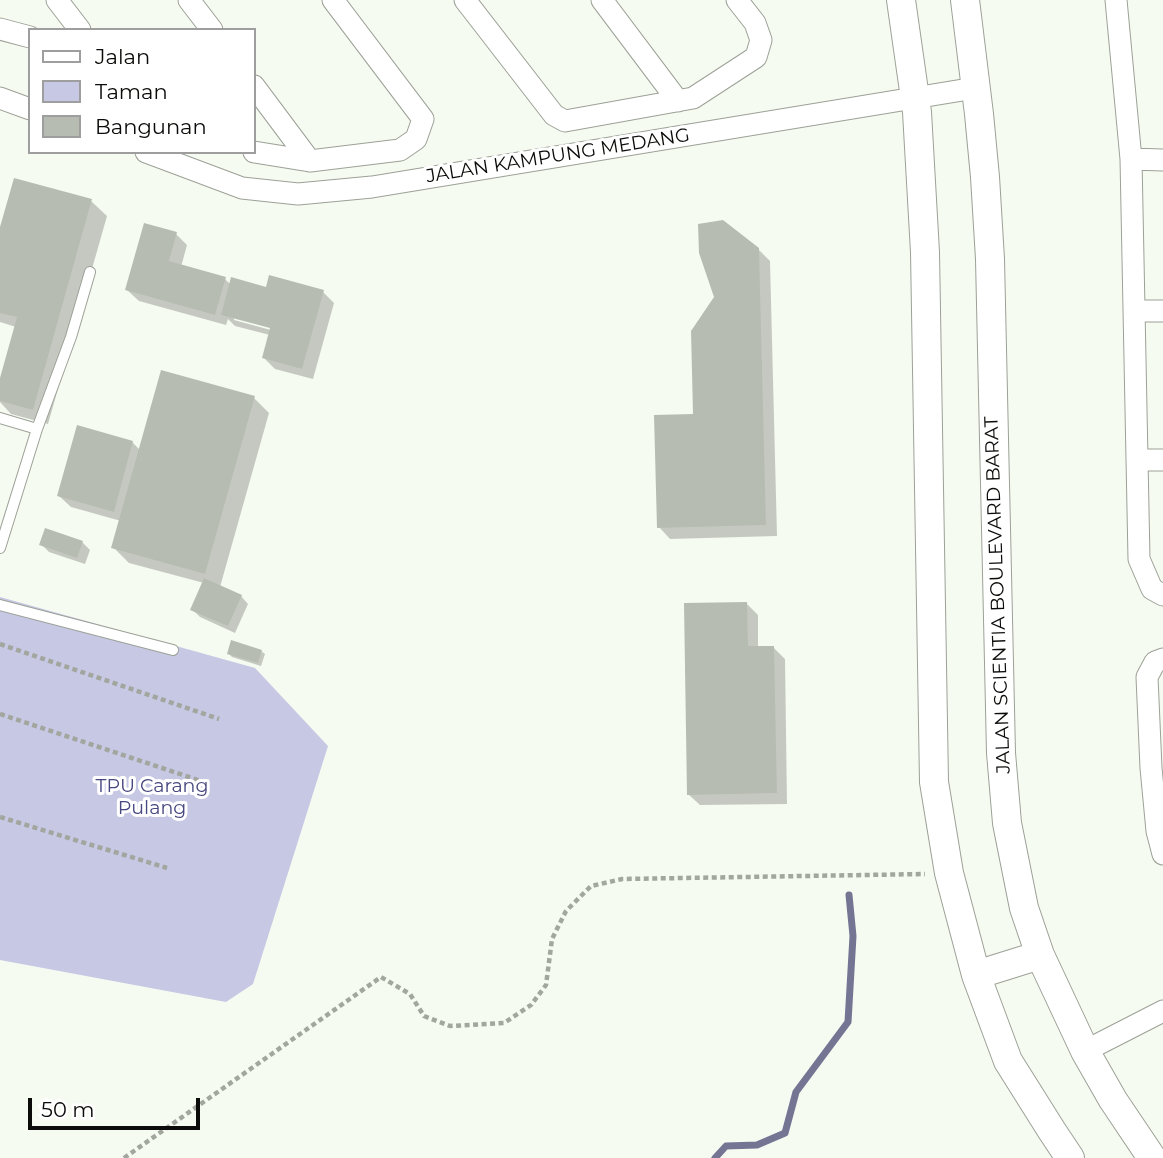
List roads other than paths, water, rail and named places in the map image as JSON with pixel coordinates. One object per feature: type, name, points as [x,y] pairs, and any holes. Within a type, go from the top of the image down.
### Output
[{"type":"street","points":[[57,0],[78,28]]},
{"type":"street","points":[[189,0],[210,28]]},
{"type":"street","points":[[256,152],[310,161],[400,150],[416,139],[424,119],[333,0]]},
{"type":"street","points":[[465,0],[554,116],[565,121],[694,98],[756,57],[761,40],[755,23],[737,0]]},
{"type":"street","points":[[602,0],[678,101]]},
{"type":"street","points":[[901,0],[917,113],[925,251],[934,782],[949,873],[976,975],[1009,1061],[1070,1158]]},
{"type":"street","name":"JALAN SCIENTIA BOULEVARD BARAT","points":[[965,0],[985,177],[990,260],[1003,776],[1007,823],[1024,908],[1040,955],[1084,1051],[1152,1158]]},
{"type":"street","points":[[1116,0],[1131,159],[1139,559],[1152,589],[1163,595]]},
{"type":"street","points":[[0,29],[28,36]]},
{"type":"street","name":"JALAN KAMPUNG MEDANG","points":[[151,154],[242,188],[298,194],[372,187],[975,88]]},
{"type":"street","points":[[256,89],[310,161]]},
{"type":"street","points":[[0,99],[28,108]]},
{"type":"street","points":[[1131,159],[1163,160]]},
{"type":"street","points":[[1134,311],[1163,311]]},
{"type":"street","points":[[1138,460],[1163,460]]},
{"type":"street","points":[[1159,660],[1147,677],[1157,768],[1157,831],[1163,854]]},
{"type":"street","points":[[976,975],[1040,955]]},
{"type":"street","points":[[1084,1051],[1163,1012]]},
{"type":"lane","points":[[0,548],[90,272]]},
{"type":"lane","points":[[0,418],[37,429]]},
{"type":"lane","points":[[0,606],[173,650]]},
{"type":"waterway","points":[[715,1158],[726,1146],[757,1145],[785,1133],[796,1092],[848,1022],[853,936],[849,895]]},
{"type":"park label","name":"TPU Carang Pulang","points":[[152,797]]}]
